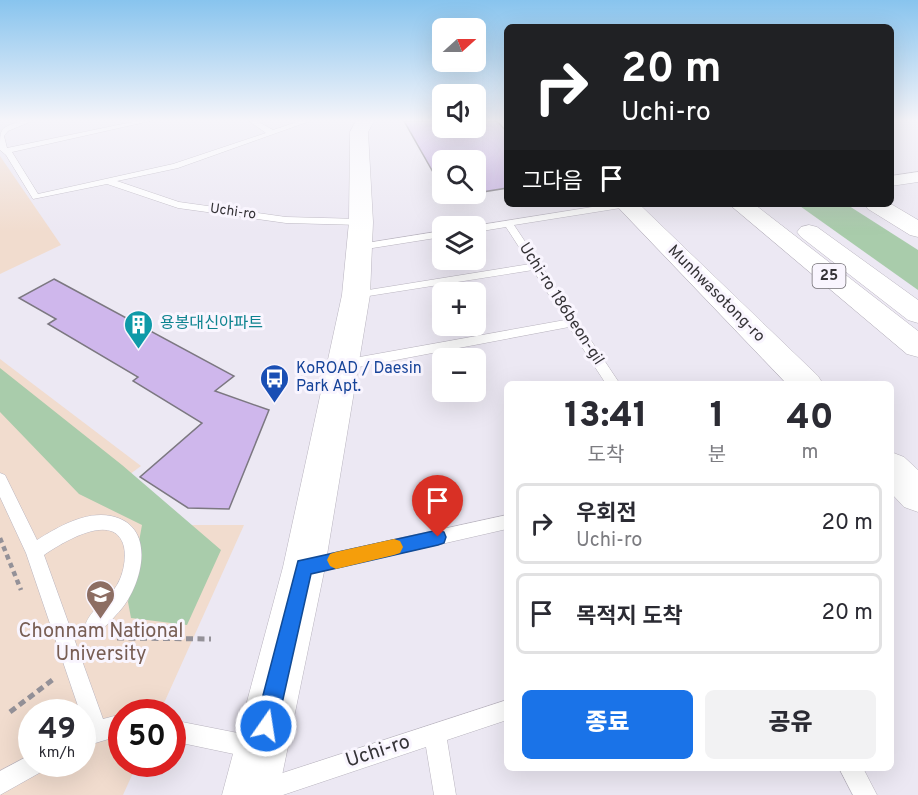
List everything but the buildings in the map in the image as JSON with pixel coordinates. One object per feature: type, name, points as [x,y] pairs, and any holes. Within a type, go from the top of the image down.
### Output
[{"type":"main road","name":"Uchi-ro","points":[[250,795],[304,567],[356,295],[361,234],[360,158]]},
{"type":"main road","name":"Munhwasotong-ro","points":[[629,207],[804,381]]},
{"type":"main road","name":"25","points":[[744,207],[918,347]]},
{"type":"main road","name":"25","points":[[776,207],[918,314]]},
{"type":"main road","points":[[881,207],[918,230]]},
{"type":"main road","points":[[894,471],[918,495]]},
{"type":"street","points":[[894,181],[918,177]]},
{"type":"lane","points":[[11,158],[36,197],[175,166],[198,158]]},
{"type":"lane","name":"Uchi-ro","points":[[108,182],[178,205],[286,220],[361,234]]},
{"type":"lane","name":"Uchi-ro 186beon-gil","points":[[486,227],[607,207]]},
{"type":"lane","name":"Uchi-ro 186beon-gil","points":[[508,223],[611,381]]},
{"type":"lane","points":[[361,234],[432,234]]},
{"type":"lane","points":[[356,295],[538,266]]},
{"type":"lane","points":[[343,365],[573,322]]},
{"type":"lane","points":[[0,480],[34,552],[74,665],[82,699]]},
{"type":"lane","points":[[34,552],[76,527],[97,522],[118,525],[130,536],[134,552],[131,576],[121,596],[95,623]]},
{"type":"lane","points":[[304,567],[504,523]]},
{"type":"lane","name":"Uchi-ro","points":[[250,795],[504,711]]},
{"type":"lane","points":[[186,733],[261,748]]},
{"type":"lane","points":[[435,734],[445,795]]},
{"type":"lane","points":[[851,771],[866,795]]},
{"type":"lane","points":[[0,784],[18,773]]},
{"type":"path","points":[[0,538],[21,592]]},
{"type":"path","points":[[10,712],[56,677],[118,637],[211,639]]},
{"type":"path","points":[[51,667],[56,677]]},
{"type":"shaded area","points":[[0,158],[1,158],[61,245],[0,274]]},
{"type":"shaded area","name":"Chonnam National University","points":[[0,359],[141,466],[122,480],[184,525],[244,525],[166,699],[108,699],[108,777],[131,777],[123,795],[0,795]]},
{"type":"green space","points":[[801,207],[851,207],[918,250],[918,290]]},
{"type":"green space","points":[[0,368],[122,465],[221,550],[187,625],[131,618],[128,602],[142,525],[79,494],[0,412]]},
{"type":"slow traffic","points":[[336,560],[394,547]]},
{"type":"place","name":"용봉대신아파트","points":[[139,350]]},
{"type":"place","name":"KoROAD / Daesin Park Apt.","points":[[275,404]]},
{"type":"place","name":"Chonnam National University","points":[[101,620]]},
{"type":"route","points":[[266,726],[304,567],[438,537]]}]
